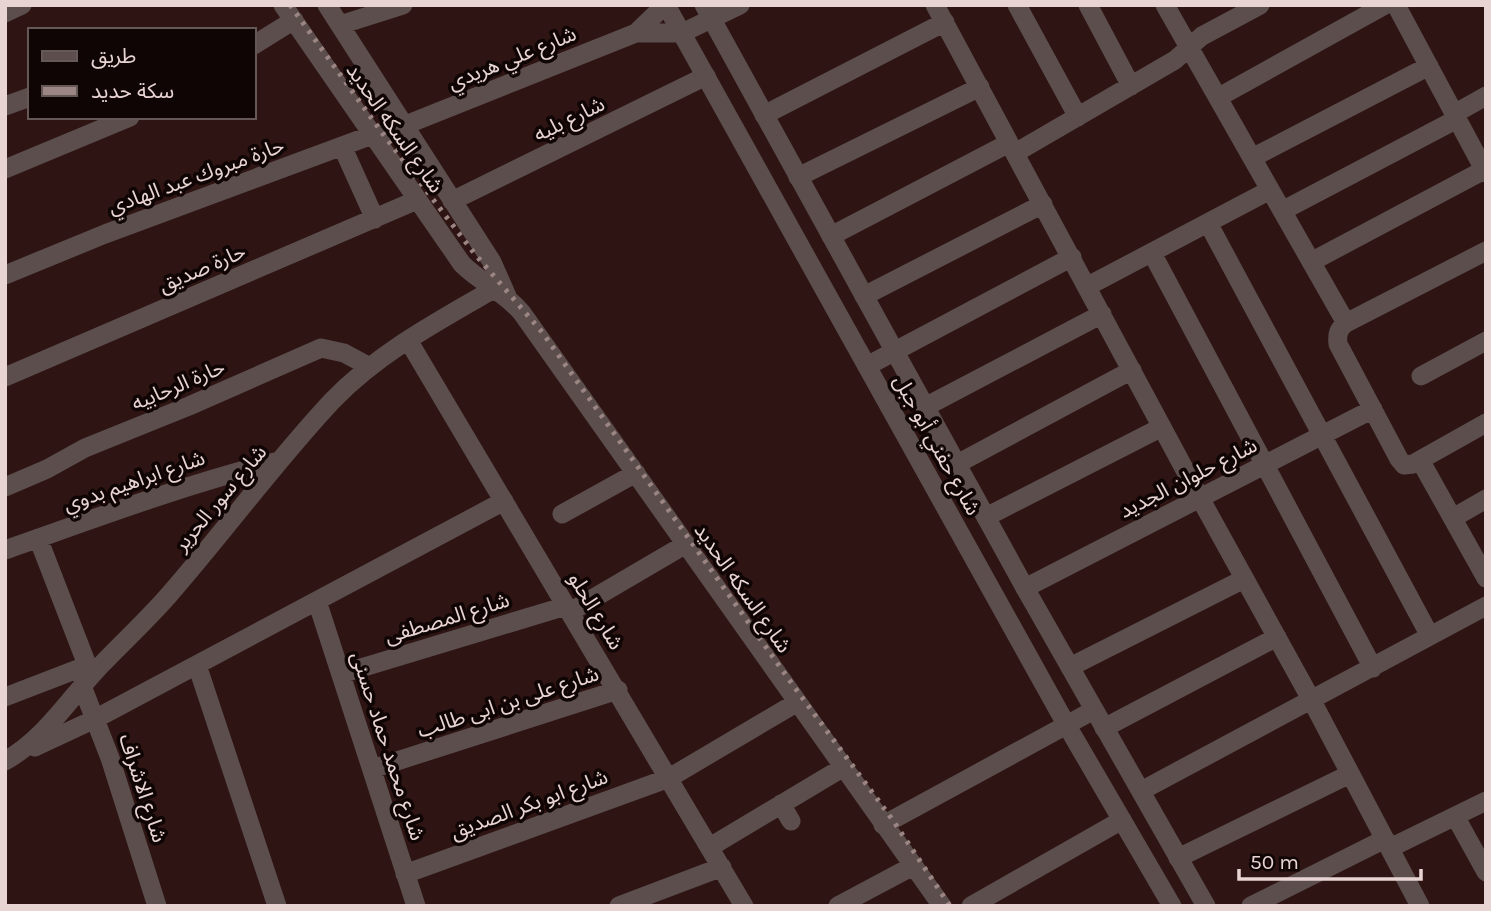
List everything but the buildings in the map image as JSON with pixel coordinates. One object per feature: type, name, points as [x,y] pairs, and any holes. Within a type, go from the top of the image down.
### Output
[{"type":"street","points":[[5,13],[22,5]]},
{"type":"street","name":"شارع السكه الحديد","points":[[327,5],[492,262],[500,293]]},
{"type":"street","points":[[340,24],[403,5]]},
{"type":"street","name":"شارع حفني أبو جبل","points":[[666,5],[1066,724],[1172,906]]},
{"type":"street","name":"شارع علي هريدي","points":[[404,126],[636,33],[666,5]]},
{"type":"street","points":[[682,33],[708,12],[740,5]]},
{"type":"street","points":[[1017,5],[1078,117]]},
{"type":"street","points":[[1088,5],[1131,86]]},
{"type":"street","points":[[1165,5],[1346,323]]},
{"type":"street","points":[[1219,97],[1385,5]]},
{"type":"street","points":[[1311,262],[1485,172],[1396,5]]},
{"type":"street","points":[[831,236],[1078,117],[1175,60],[1202,36],[1249,8]]},
{"type":"street","name":"شارع حفني أبو جبل","points":[[708,12],[1025,588],[1206,906]]},
{"type":"street","points":[[256,43],[288,13]]},
{"type":"street","name":"شارع السكه الحديد","points":[[288,13],[462,264],[522,313],[942,906]]},
{"type":"street","points":[[764,116],[940,14],[1312,701],[1418,905]]},
{"type":"street","name":"شارع علي هريدي","points":[[636,33],[682,33]]},
{"type":"street","points":[[1252,158],[1429,66]]},
{"type":"street","name":"شارع بليه","points":[[452,201],[706,76]]},
{"type":"street","points":[[798,177],[979,87]]},
{"type":"street","points":[[1282,211],[1455,116],[1486,96]]},
{"type":"street","points":[[5,106],[28,98]]},
{"type":"street","points":[[5,169],[107,122]]},
{"type":"street","name":"حارة مبروك عبد الهادي","points":[[5,275],[105,234],[372,135],[404,126]]},
{"type":"street","points":[[342,146],[375,219]]},
{"type":"street","points":[[1088,286],[1270,190]]},
{"type":"street","name":"حارة صديق","points":[[5,377],[417,200]]},
{"type":"street","points":[[864,296],[1043,204]]},
{"type":"street","points":[[1208,223],[1430,636]]},
{"type":"street","points":[[1486,251],[1346,323],[1338,331],[1338,344],[1402,463],[1409,466],[1486,423]]},
{"type":"street","points":[[1152,253],[1373,668]]},
{"type":"street","points":[[867,366],[1072,257]]},
{"type":"street","name":"شارع سور الحرير","points":[[9,759],[48,727],[87,675],[167,597],[279,461],[333,401],[370,367],[408,340],[500,293]]},
{"type":"street","points":[[925,407],[1102,314]]},
{"type":"street","name":"شارع الحلو","points":[[408,340],[744,906]]},
{"type":"street","points":[[1421,376],[1486,341]]},
{"type":"street","name":"حارة الرحابيه","points":[[5,487],[47,469],[85,448],[321,348],[344,353],[370,367]]},
{"type":"street","points":[[957,464],[1132,370]]},
{"type":"street","name":"شارع حلوان الجديد","points":[[1025,588],[1373,410]]},
{"type":"street","points":[[986,517],[1162,427]]},
{"type":"street","points":[[1420,460],[1486,579]]},
{"type":"street","name":"شارع ابراهيم بدوي","points":[[5,550],[226,474],[279,461]]},
{"type":"street","points":[[562,514],[636,473]]},
{"type":"street","points":[[1453,518],[1486,499]]},
{"type":"street","points":[[9,759],[96,719],[504,501]]},
{"type":"street","name":"شارع الاشراف","points":[[38,538],[87,675],[96,719],[157,906]]},
{"type":"street","name":"شارع المصطفى","points":[[341,674],[568,609],[685,544]]},
{"type":"street","points":[[1070,667],[1244,579]]},
{"type":"street","name":"شارع محمد حماد حسنى","points":[[317,601],[416,906]]},
{"type":"street","points":[[1141,791],[1486,606]]},
{"type":"street","points":[[1104,728],[1277,638]]},
{"type":"street","points":[[197,665],[277,906]]},
{"type":"street","points":[[5,697],[87,675]]},
{"type":"street","name":"شارع على بن ابى طالب","points":[[372,769],[618,690]]},
{"type":"street","name":"شارع ابو بكر الصديق","points":[[405,874],[669,778],[796,703]]},
{"type":"street","points":[[883,825],[1094,710]]},
{"type":"street","points":[[710,847],[842,768]]},
{"type":"street","points":[[1178,858],[1350,774]]},
{"type":"street","points":[[1251,906],[1486,801]]},
{"type":"street","points":[[781,803],[791,821]]},
{"type":"street","points":[[1455,816],[1486,872]]},
{"type":"street","points":[[971,906],[1122,820]]},
{"type":"street","points":[[838,906],[913,866]]},
{"type":"street","points":[[619,906],[722,867]]},
{"type":"railway","points":[[290,5],[383,134],[474,253],[542,332],[795,688],[892,819],[950,906]]}]
